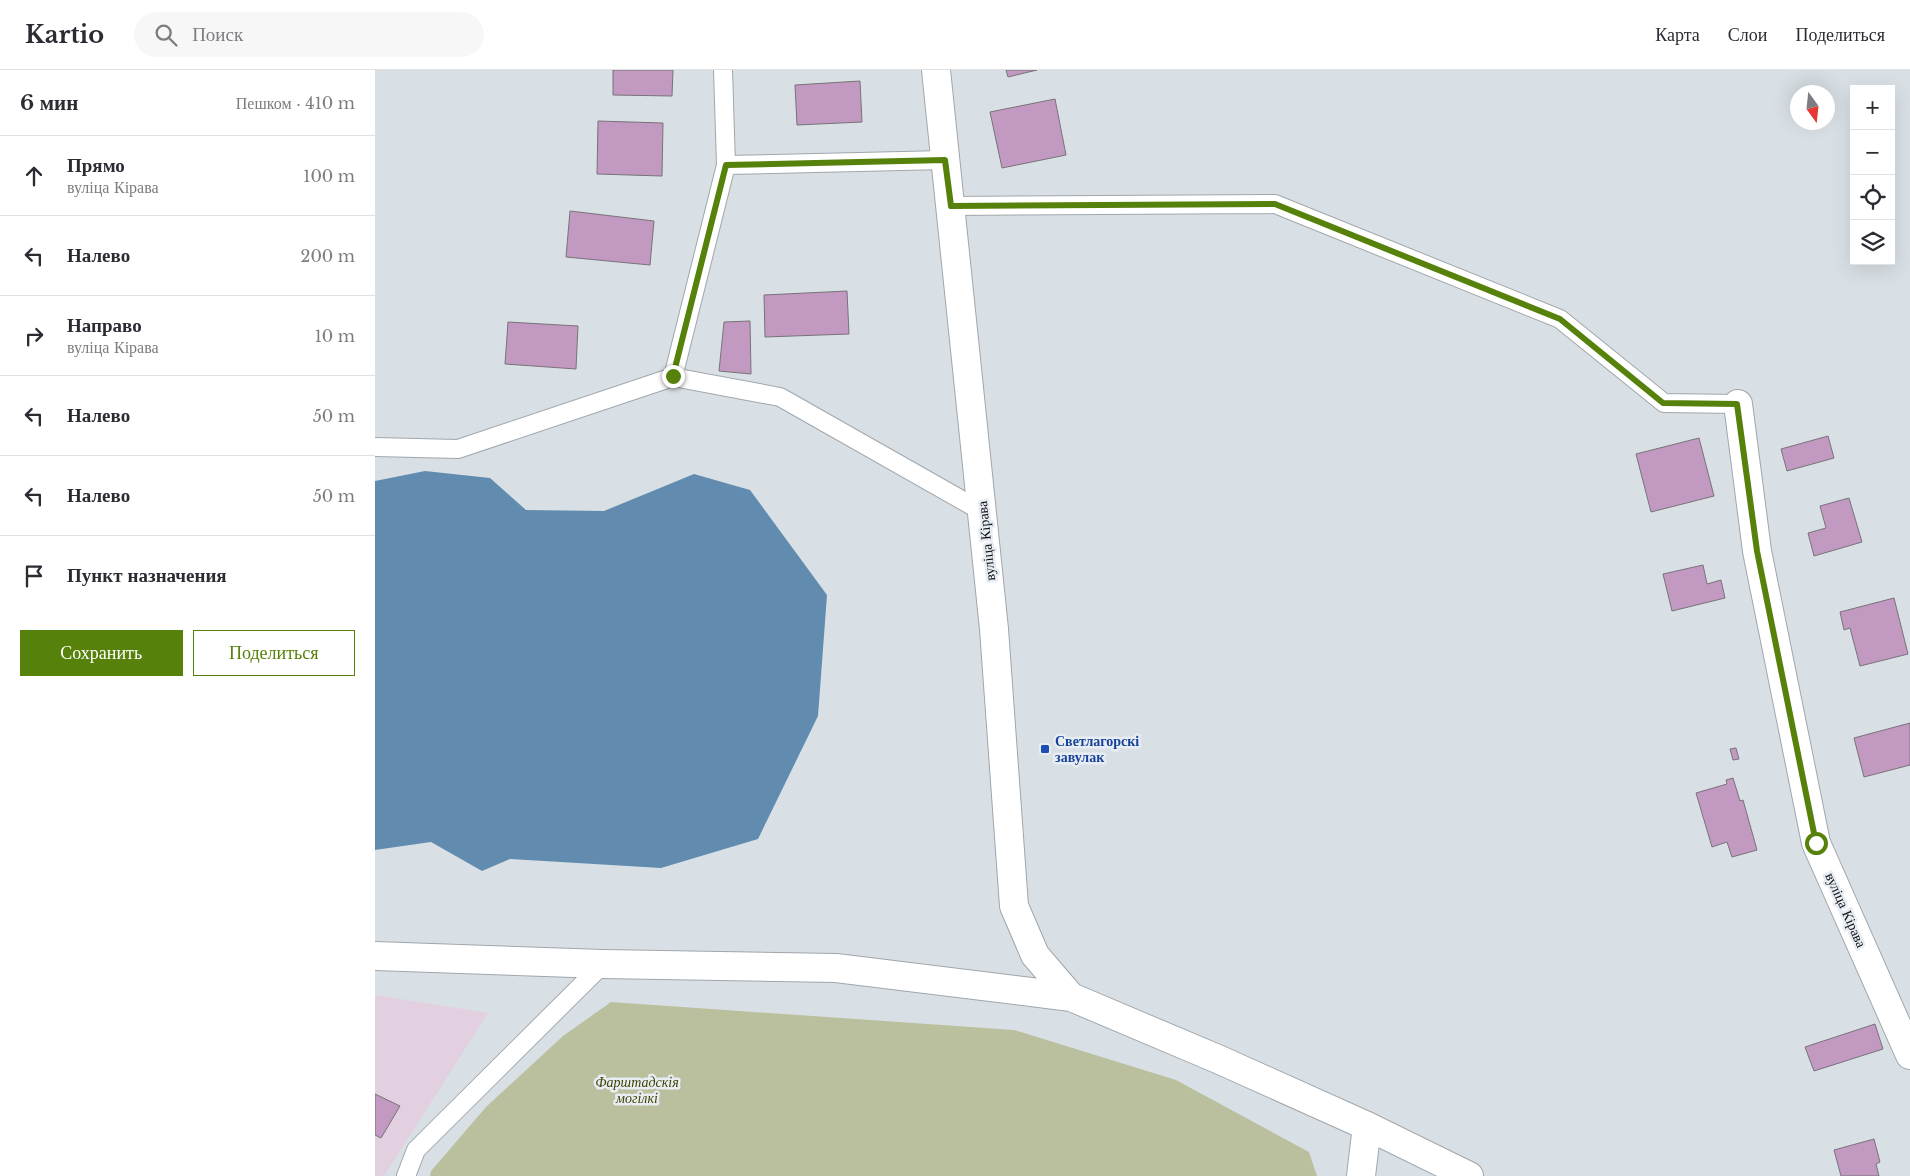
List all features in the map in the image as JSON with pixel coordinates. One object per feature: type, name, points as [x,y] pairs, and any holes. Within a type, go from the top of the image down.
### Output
[{"type":"street","name":"вуліца Кірава","points":[[936,70],[994,629],[1014,906],[1035,955],[1071,997]]},
{"type":"street","name":"вуліца Кірава","points":[[1737,404],[1757,551],[1816,843],[1910,1055]]},
{"type":"street","points":[[375,956],[603,964],[836,968],[1071,997],[1220,1060],[1367,1126],[1469,1176]]},
{"type":"street","points":[[1361,1176],[1367,1126]]},
{"type":"lane","points":[[673,376],[726,165],[723,70]]},
{"type":"lane","points":[[726,165],[945,160]]},
{"type":"lane","points":[[951,206],[1275,204],[1560,319],[1663,403],[1737,404]]},
{"type":"lane","points":[[375,447],[457,448],[673,376],[780,397],[983,512]]},
{"type":"lane","points":[[406,1176],[416,1150],[603,964]]},
{"type":"shaded area","points":[[375,995],[488,1013],[384,1176],[375,1176]]},
{"type":"green space","name":"Фарштадскія могілкі","points":[[611,1002],[1014,1030],[1176,1080],[1309,1152],[1317,1176],[430,1176],[431,1171],[486,1107],[563,1036]]},
{"type":"water","points":[[425,471],[490,478],[526,510],[604,511],[694,474],[750,490],[827,595],[818,716],[758,839],[661,868],[510,859],[482,871],[431,842],[375,850],[375,481]]},
{"type":"building","points":[[613,70],[673,70],[672,96],[613,95]]},
{"type":"building","points":[[1006,70],[1037,70],[1008,77]]},
{"type":"building","points":[[860,81],[862,122],[797,125],[795,85]]},
{"type":"building","points":[[1055,99],[1066,155],[1002,168],[990,112]]},
{"type":"building","points":[[598,121],[663,123],[662,176],[597,174]]},
{"type":"building","points":[[570,211],[654,221],[650,265],[566,257]]},
{"type":"building","points":[[847,291],[849,334],[765,337],[764,295]]},
{"type":"building","points":[[750,321],[751,374],[719,371],[724,322]]},
{"type":"building","points":[[508,322],[578,326],[576,369],[505,364]]},
{"type":"building","points":[[1828,436],[1834,458],[1787,471],[1781,449]]},
{"type":"building","points":[[1699,438],[1714,496],[1651,512],[1636,454]]},
{"type":"building","points":[[1849,498],[1862,542],[1814,556],[1808,533],[1826,528],[1820,506]]},
{"type":"building","points":[[1703,565],[1707,584],[1721,580],[1725,598],[1672,611],[1663,574]]},
{"type":"building","points":[[1894,598],[1908,654],[1860,666],[1850,628],[1844,630],[1840,612]]},
{"type":"building","points":[[1910,723],[1910,765],[1864,777],[1854,738]]},
{"type":"building","points":[[1736,748],[1739,759],[1733,760],[1730,749]]},
{"type":"building","points":[[1733,778],[1740,801],[1743,800],[1757,850],[1732,857],[1727,842],[1712,847],[1696,793],[1727,784],[1726,780]]},
{"type":"building","points":[[1875,1024],[1883,1049],[1814,1071],[1805,1047]]},
{"type":"building","points":[[375,1094],[400,1106],[381,1138],[375,1135]]},
{"type":"building","points":[[1874,1139],[1880,1162],[1876,1164],[1879,1176],[1841,1176],[1834,1150]]},
{"type":"place","name":"Светлагорскі завулак","points":[[1045,749]]},
{"type":"route","points":[[673,376],[726,165],[945,160],[951,206],[1275,204],[1560,319],[1663,403],[1737,404],[1757,551],[1816,843]]}]
